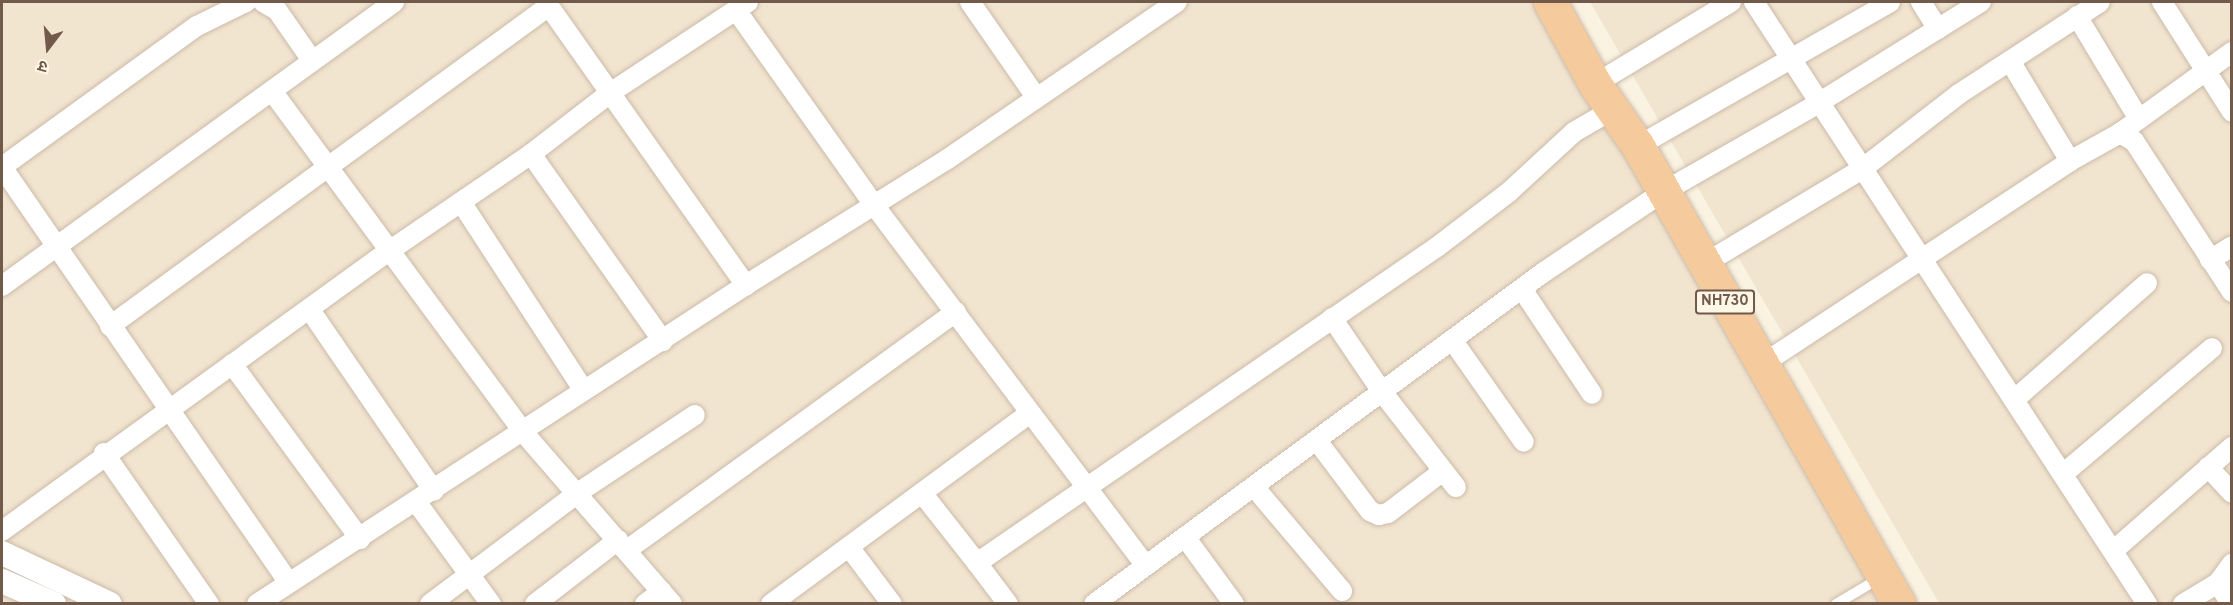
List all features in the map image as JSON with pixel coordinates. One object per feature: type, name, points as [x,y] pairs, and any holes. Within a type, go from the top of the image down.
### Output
[{"type":"highway","name":"NH730","points":[[1550,2],[1605,96],[1638,146],[1891,590]]},
{"type":"street","points":[[246,2],[213,7],[2,167],[55,248],[290,583]]},
{"type":"street","points":[[263,2],[277,10],[311,59]]},
{"type":"street","points":[[2,286],[272,91],[311,59],[394,2]]},
{"type":"street","points":[[257,603],[525,433],[584,391],[746,285],[874,206],[1176,2]]},
{"type":"street","points":[[977,563],[1437,247],[1509,192],[1574,132],[1605,96],[1731,2]]},
{"type":"street","points":[[1754,2],[1817,104],[2147,603]]},
{"type":"street","points":[[1638,146],[1791,61],[1890,2]]},
{"type":"street","points":[[1922,2],[1938,29]]},
{"type":"street","points":[[1094,603],[1120,597],[1145,565],[1318,442],[1522,289],[1663,192],[1817,104],[1981,2]]},
{"type":"street","points":[[1704,264],[1862,169],[2010,61],[2100,2]]},
{"type":"street","points":[[2162,2],[2232,112]]},
{"type":"street","points":[[973,3],[1036,97]]},
{"type":"street","points":[[110,326],[547,4],[746,285]]},
{"type":"street","points":[[2,531],[104,453],[310,310],[389,251],[531,154],[610,93],[742,6],[874,206],[1145,565]]},
{"type":"street","points":[[2077,16],[2139,119]]},
{"type":"street","points":[[1761,365],[2070,161],[2120,133],[2232,52]]},
{"type":"street","points":[[2010,61],[2070,161]]},
{"type":"street","points":[[272,91],[525,433],[579,492],[667,597],[645,603]]},
{"type":"street","points":[[2120,133],[2134,141],[2232,292]]},
{"type":"street","points":[[531,154],[663,340]]},
{"type":"street","points":[[461,202],[584,391]]},
{"type":"street","points":[[2210,260],[2232,246]]},
{"type":"street","points":[[2014,400],[2147,284]]},
{"type":"street","points":[[1522,289],[1592,394]]},
{"type":"street","points":[[310,310],[434,491]]},
{"type":"street","points":[[535,603],[623,545],[956,312]]},
{"type":"street","points":[[1332,318],[1383,393],[1456,488]]},
{"type":"street","points":[[1452,341],[1524,442]]},
{"type":"street","points":[[2063,474],[2212,348]]},
{"type":"street","points":[[232,364],[360,539]]},
{"type":"street","points":[[778,602],[1030,413]]},
{"type":"street","points":[[430,603],[579,492],[694,416]]},
{"type":"street","points":[[1318,442],[1370,511],[1379,515],[1388,513],[1443,471]]},
{"type":"street","points":[[2114,551],[2232,447]]},
{"type":"street","points":[[104,453],[209,603]]},
{"type":"street","points":[[2208,467],[2232,493]]},
{"type":"street","points":[[1255,488],[1342,591]]},
{"type":"street","points":[[922,493],[1008,603]]},
{"type":"street","points":[[417,503],[491,603]]},
{"type":"street","points":[[1185,537],[1234,603]]},
{"type":"street","points":[[849,547],[892,603]]},
{"type":"street","points":[[2,553],[110,603]]},
{"type":"street","points":[[2183,603],[2218,583],[2232,564]]},
{"type":"street","points":[[2,581],[54,603]]},
{"type":"street","points":[[2218,583],[2231,603]]},
{"type":"lane","points":[[1836,603],[1891,590]]},
{"type":"shaded area","points":[[2,2],[1548,2],[1893,603],[2,603]]},
{"type":"shaded area","points":[[1590,2],[2231,2],[2231,603],[1939,603]]}]
